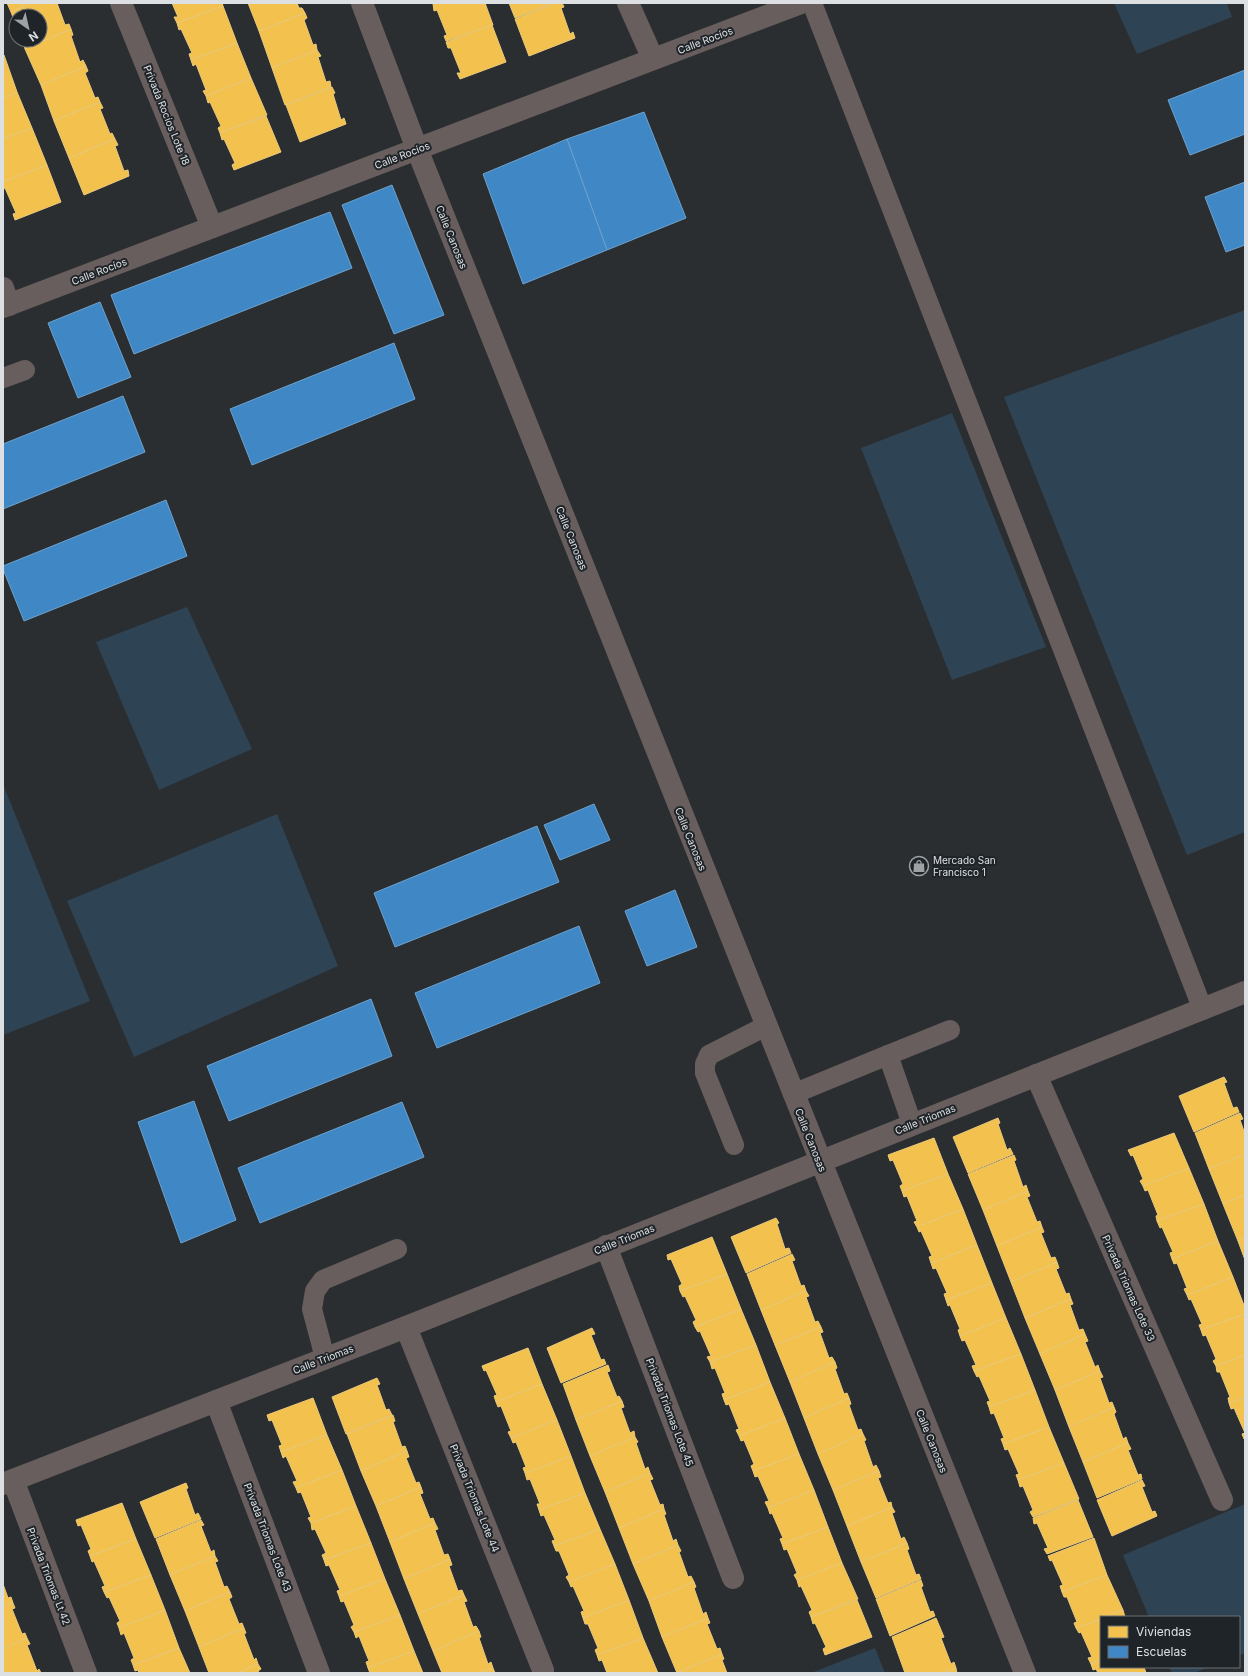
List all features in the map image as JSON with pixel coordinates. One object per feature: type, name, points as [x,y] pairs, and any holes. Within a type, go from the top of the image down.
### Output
[{"type":"street","name":"Privada Rocíos Lote 18","points":[[121,3],[212,227]]},
{"type":"street","name":"Calle Canosas","points":[[362,3],[417,149],[1025,1673]]},
{"type":"street","points":[[628,3],[653,60]]},
{"type":"street","name":"Calle Rocíos","points":[[5,300],[212,227],[801,3]]},
{"type":"street","name":"Calle Triomas","points":[[8,1482],[406,1327],[1245,992]]},
{"type":"street","name":"Privada Triomas Lote 33","points":[[1036,1075],[1222,1500]]},
{"type":"street","name":"Privada Triomas Lote 45","points":[[606,1246],[733,1578]]},
{"type":"street","name":"Privada Triomas Lote 44","points":[[406,1327],[543,1670]]},
{"type":"street","name":"Privada Triomas Lote 43","points":[[216,1401],[319,1673]]},
{"type":"street","name":"Privada Triomas Lt 42","points":[[8,1482],[86,1673]]},
{"type":"lane","points":[[812,3],[1203,1010]]},
{"type":"lane","points":[[3,378],[25,370]]},
{"type":"lane","points":[[734,1145],[705,1073],[705,1064],[709,1055],[766,1026]]},
{"type":"lane","points":[[793,1094],[950,1030]]},
{"type":"lane","points":[[888,1056],[912,1124]]},
{"type":"lane","points":[[325,1358],[312,1309],[315,1291],[323,1280],[397,1249]]},
{"type":"shaded area","points":[[1114,3],[1227,3],[1232,17],[1137,54]]},
{"type":"shaded area","points":[[1245,310],[1245,832],[1187,855],[1004,397]]},
{"type":"shaded area","points":[[952,413],[1046,647],[952,680],[861,448]]},
{"type":"shaded area","points":[[187,607],[252,749],[159,790],[96,642]]},
{"type":"shaded area","points":[[3,784],[90,1001],[3,1035]]},
{"type":"shaded area","points":[[277,814],[338,966],[134,1057],[67,901]]},
{"type":"shaded area","points":[[1245,1504],[1245,1653],[1240,1655],[1240,1616],[1149,1616],[1123,1555]]},
{"type":"shaded area","points":[[875,1648],[885,1673],[811,1673]]},
{"type":"shaded area","points":[[1170,1668],[1206,1668],[1194,1673],[1172,1673]]},
{"type":"building: Viviendas","points":[[7,3],[32,3],[20,8],[9,8]]},
{"type":"building: Viviendas","points":[[32,3],[57,3],[65,25],[69,24],[71,29],[48,39],[48,8],[20,8]]},
{"type":"building: Viviendas","points":[[172,3],[222,3],[223,6],[177,23],[174,17],[178,17]]},
{"type":"building: Viviendas","points":[[248,3],[297,3],[299,8],[302,8],[305,13],[259,31]]},
{"type":"building: Viviendas","points":[[485,3],[493,25],[446,41],[444,36],[447,35],[437,10],[434,11],[433,4]]},
{"type":"building: Viviendas","points":[[509,3],[554,3],[515,18]]},
{"type":"building: Viviendas","points":[[555,3],[562,3],[564,7],[561,8],[570,34],[573,32],[575,38],[529,56],[515,19]]},
{"type":"building: Viviendas","points":[[223,6],[237,43],[191,60],[189,54],[192,53],[181,29],[179,30],[177,23]]},
{"type":"building: Viviendas","points":[[305,13],[307,18],[304,20],[313,45],[316,44],[317,50],[272,68],[259,31]]},
{"type":"building: Viviendas","points":[[492,25],[506,62],[460,79],[457,73],[461,73],[451,48],[448,48],[446,42]]},
{"type":"building: Viviendas","points":[[71,29],[73,35],[71,36],[80,62],[83,60],[86,66],[41,85],[25,49],[48,48],[48,39]]},
{"type":"building: Viviendas","points":[[237,43],[251,78],[206,96],[203,91],[206,90],[196,64],[193,66],[191,60]]},
{"type":"building: Viviendas","points":[[317,50],[321,56],[318,57],[326,82],[330,81],[331,87],[285,105],[272,68]]},
{"type":"building: Viviendas","points":[[4,55],[17,92],[3,98],[3,56]]},
{"type":"building: Viviendas","points":[[86,66],[88,71],[85,73],[95,98],[98,97],[100,102],[54,121],[41,85]]},
{"type":"building: Viviendas","points":[[251,78],[267,115],[220,133],[218,128],[221,126],[210,102],[208,103],[206,96]]},
{"type":"building: Viviendas","points":[[332,87],[335,93],[333,94],[341,120],[344,118],[346,124],[300,142],[286,105]]},
{"type":"building: Viviendas","points":[[17,92],[32,128],[3,139],[3,98]]},
{"type":"building: Viviendas","points":[[100,102],[103,108],[100,109],[110,134],[112,133],[115,139],[69,158],[54,121]]},
{"type":"building: Viviendas","points":[[266,116],[281,152],[234,170],[232,165],[235,163],[224,139],[222,140],[220,133]]},
{"type":"building: Viviendas","points":[[32,128],[47,165],[3,182],[3,139]]},
{"type":"building: Viviendas","points":[[115,139],[118,145],[115,146],[124,171],[128,170],[129,176],[84,195],[69,158]]},
{"type":"building: Viviendas","points":[[47,165],[61,202],[15,220],[13,214],[16,213],[5,188],[3,189],[3,182]]},
{"type":"building: Viviendas","points":[[1224,1077],[1227,1082],[1224,1083],[1233,1108],[1237,1107],[1239,1112],[1194,1132],[1179,1096]]},
{"type":"building: Viviendas","points":[[1240,1113],[1243,1119],[1240,1120],[1245,1134],[1245,1154],[1209,1169],[1195,1133]]},
{"type":"building: Viviendas","points":[[998,1118],[1000,1123],[998,1124],[1007,1150],[1010,1148],[1013,1154],[968,1173],[953,1137]]},
{"type":"building: Viviendas","points":[[1174,1133],[1189,1168],[1143,1186],[1140,1181],[1143,1179],[1133,1155],[1131,1156],[1128,1150]]},
{"type":"building: Viviendas","points":[[934,1138],[948,1174],[902,1191],[900,1186],[903,1184],[893,1160],[890,1161],[888,1155]]},
{"type":"building: Viviendas","points":[[1245,1154],[1245,1195],[1223,1204],[1209,1169]]},
{"type":"building: Viviendas","points":[[1014,1155],[1016,1160],[1014,1161],[1023,1187],[1026,1185],[1028,1191],[983,1210],[968,1174]]},
{"type":"building: Viviendas","points":[[1189,1168],[1204,1204],[1157,1221],[1156,1216],[1158,1215],[1148,1190],[1145,1191],[1143,1186]]},
{"type":"building: Viviendas","points":[[948,1174],[963,1209],[917,1227],[914,1222],[917,1221],[907,1196],[904,1197],[902,1191]]},
{"type":"building: Viviendas","points":[[1028,1191],[1030,1196],[1027,1197],[1037,1222],[1040,1221],[1042,1227],[997,1246],[983,1210]]},
{"type":"building: Viviendas","points":[[1245,1195],[1245,1237],[1238,1241],[1223,1204]]},
{"type":"building: Viviendas","points":[[1204,1204],[1218,1241],[1172,1259],[1170,1253],[1173,1252],[1162,1227],[1160,1228],[1157,1221]]},
{"type":"building: Viviendas","points":[[963,1209],[977,1245],[931,1263],[929,1257],[932,1256],[921,1231],[919,1232],[917,1227]]},
{"type":"building: Viviendas","points":[[776,1218],[779,1223],[777,1224],[785,1249],[789,1248],[791,1253],[746,1273],[731,1237]]},
{"type":"building: Viviendas","points":[[1042,1227],[1044,1232],[1041,1233],[1051,1258],[1055,1257],[1057,1262],[1011,1282],[997,1246]]},
{"type":"building: Viviendas","points":[[712,1237],[727,1274],[680,1291],[679,1286],[682,1284],[671,1259],[668,1260],[667,1255]]},
{"type":"building: Viviendas","points":[[1245,1237],[1245,1260],[1238,1241]]},
{"type":"building: Viviendas","points":[[1218,1241],[1233,1277],[1187,1295],[1184,1289],[1187,1288],[1177,1263],[1174,1264],[1172,1259]]},
{"type":"building: Viviendas","points":[[977,1245],[992,1283],[946,1300],[944,1294],[947,1293],[936,1268],[933,1269],[931,1263]]},
{"type":"building: Viviendas","points":[[792,1254],[795,1260],[792,1261],[801,1286],[804,1285],[806,1291],[761,1310],[747,1274]]},
{"type":"building: Viviendas","points":[[1057,1262],[1059,1268],[1056,1269],[1066,1294],[1069,1293],[1071,1299],[1025,1318],[1011,1282]]},
{"type":"building: Viviendas","points":[[727,1274],[741,1309],[695,1327],[693,1322],[696,1320],[685,1296],[683,1297],[680,1291]]},
{"type":"building: Viviendas","points":[[1233,1277],[1245,1308],[1245,1314],[1201,1330],[1199,1325],[1202,1324],[1191,1299],[1189,1300],[1187,1295]]},
{"type":"building: Viviendas","points":[[992,1283],[1006,1318],[960,1336],[958,1330],[960,1329],[950,1305],[948,1306],[946,1300]]},
{"type":"building: Viviendas","points":[[806,1291],[809,1296],[806,1297],[815,1322],[818,1321],[821,1327],[775,1345],[761,1310]]},
{"type":"building: Viviendas","points":[[1071,1299],[1073,1304],[1070,1305],[1079,1330],[1083,1329],[1085,1334],[1040,1354],[1025,1318]]},
{"type":"building: Viviendas","points":[[741,1309],[756,1345],[710,1362],[707,1357],[711,1356],[700,1331],[698,1332],[695,1327]]},
{"type":"building: Viviendas","points":[[1245,1314],[1245,1355],[1216,1366],[1213,1361],[1216,1359],[1206,1335],[1203,1336],[1201,1330]]},
{"type":"building: Viviendas","points":[[1006,1318],[1021,1354],[974,1371],[972,1366],[976,1365],[965,1340],[962,1341],[960,1336]]},
{"type":"building: Viviendas","points":[[821,1327],[823,1332],[820,1333],[829,1358],[832,1357],[835,1362],[790,1382],[775,1345]]},
{"type":"building: Viviendas","points":[[592,1328],[595,1334],[591,1335],[601,1360],[604,1359],[606,1364],[561,1383],[547,1348]]},
{"type":"building: Viviendas","points":[[1085,1334],[1088,1341],[1085,1342],[1095,1367],[1098,1365],[1100,1371],[1055,1390],[1040,1354]]},
{"type":"building: Viviendas","points":[[756,1345],[770,1382],[724,1400],[722,1394],[725,1393],[715,1368],[712,1369],[710,1362]]},
{"type":"building: Viviendas","points":[[528,1348],[542,1384],[496,1402],[494,1396],[497,1395],[486,1370],[484,1371],[482,1366]]},
{"type":"building: Viviendas","points":[[1021,1354],[1035,1390],[989,1407],[987,1402],[990,1401],[979,1376],[977,1377],[974,1371]]},
{"type":"building: Viviendas","points":[[1245,1355],[1245,1397],[1229,1403],[1228,1398],[1230,1397],[1220,1372],[1217,1372],[1216,1366]]},
{"type":"building: Viviendas","points":[[835,1362],[837,1368],[835,1369],[844,1394],[847,1393],[849,1398],[804,1418],[790,1382]]},
{"type":"building: Viviendas","points":[[608,1365],[610,1371],[607,1372],[617,1397],[619,1396],[622,1401],[576,1420],[563,1384]]},
{"type":"building: Viviendas","points":[[1100,1371],[1103,1377],[1100,1378],[1109,1403],[1112,1402],[1114,1407],[1069,1427],[1055,1390]]},
{"type":"building: Viviendas","points":[[377,1378],[380,1384],[377,1385],[386,1410],[389,1409],[392,1415],[346,1434],[332,1397]]},
{"type":"building: Viviendas","points":[[770,1382],[785,1418],[739,1436],[736,1430],[739,1429],[729,1404],[726,1405],[724,1400]]},
{"type":"building: Viviendas","points":[[542,1384],[557,1420],[511,1438],[508,1432],[511,1431],[501,1406],[498,1407],[496,1402]]},
{"type":"building: Viviendas","points":[[1035,1390],[1049,1427],[1003,1444],[1001,1439],[1004,1438],[994,1413],[991,1414],[989,1407]]},
{"type":"building: Viviendas","points":[[1245,1397],[1245,1433],[1234,1408],[1231,1409],[1229,1403]]},
{"type":"building: Viviendas","points":[[313,1398],[327,1435],[281,1452],[279,1446],[282,1445],[272,1420],[269,1421],[267,1415]]},
{"type":"building: Viviendas","points":[[849,1398],[851,1404],[849,1405],[858,1430],[861,1429],[863,1434],[818,1454],[804,1418]]},
{"type":"building: Viviendas","points":[[622,1401],[624,1407],[621,1408],[630,1433],[634,1431],[635,1437],[590,1456],[576,1420]]},
{"type":"building: Viviendas","points":[[1114,1407],[1116,1412],[1114,1414],[1123,1439],[1126,1437],[1128,1443],[1083,1462],[1069,1427]]},
{"type":"building: Viviendas","points":[[393,1415],[395,1421],[393,1422],[402,1447],[405,1446],[407,1451],[361,1471],[347,1434]]},
{"type":"building: Viviendas","points":[[785,1418],[799,1454],[753,1471],[751,1466],[754,1464],[744,1440],[741,1441],[739,1436]]},
{"type":"building: Viviendas","points":[[557,1420],[571,1456],[525,1473],[523,1468],[526,1467],[516,1442],[513,1443],[511,1438]]},
{"type":"building: Viviendas","points":[[1049,1427],[1064,1463],[1018,1480],[1016,1475],[1019,1474],[1008,1449],[1005,1450],[1003,1444]]},
{"type":"building: Viviendas","points":[[1245,1433],[1245,1439],[1244,1439],[1242,1434]]},
{"type":"building: Viviendas","points":[[863,1434],[873,1467],[876,1465],[879,1471],[833,1490],[818,1454]]},
{"type":"building: Viviendas","points":[[327,1435],[342,1470],[296,1488],[293,1482],[297,1481],[286,1456],[283,1458],[281,1452]]},
{"type":"building: Viviendas","points":[[635,1437],[638,1442],[636,1443],[645,1469],[648,1467],[650,1473],[605,1492],[590,1456]]},
{"type":"building: Viviendas","points":[[1128,1443],[1131,1449],[1128,1450],[1138,1475],[1141,1474],[1142,1479],[1097,1498],[1083,1462]]},
{"type":"building: Viviendas","points":[[407,1451],[409,1457],[406,1458],[416,1483],[419,1482],[421,1487],[376,1506],[361,1471]]},
{"type":"building: Viviendas","points":[[799,1454],[814,1490],[768,1508],[765,1502],[769,1501],[758,1476],[755,1477],[753,1471]]},
{"type":"building: Viviendas","points":[[571,1456],[585,1493],[539,1510],[537,1504],[540,1504],[530,1479],[527,1480],[525,1473]]},
{"type":"building: Viviendas","points":[[1064,1463],[1079,1499],[1033,1517],[1030,1512],[1033,1510],[1023,1486],[1020,1487],[1018,1480]]},
{"type":"building: Viviendas","points":[[342,1470],[356,1506],[311,1523],[308,1518],[311,1517],[301,1492],[298,1493],[296,1488]]},
{"type":"building: Viviendas","points":[[879,1471],[881,1477],[878,1478],[888,1503],[891,1502],[892,1507],[847,1526],[833,1490]]},
{"type":"building: Viviendas","points":[[650,1473],[653,1479],[650,1480],[660,1505],[663,1504],[664,1509],[619,1528],[605,1492]]},
{"type":"building: Viviendas","points":[[1142,1480],[1145,1486],[1142,1487],[1152,1512],[1155,1511],[1157,1516],[1112,1536],[1097,1500]]},
{"type":"building: Viviendas","points":[[186,1483],[188,1488],[186,1489],[195,1515],[198,1513],[201,1519],[155,1538],[140,1502]]},
{"type":"building: Viviendas","points":[[421,1487],[423,1493],[420,1494],[430,1519],[433,1518],[435,1523],[390,1542],[376,1506]]},
{"type":"building: Viviendas","points":[[814,1490],[828,1527],[782,1544],[780,1539],[783,1538],[772,1513],[770,1514],[768,1508]]},
{"type":"building: Viviendas","points":[[585,1493],[600,1529],[554,1546],[552,1541],[555,1540],[544,1515],[541,1516],[539,1510]]},
{"type":"building: Viviendas","points":[[1078,1500],[1093,1537],[1047,1554],[1044,1549],[1048,1548],[1037,1523],[1034,1524],[1033,1518]]},
{"type":"building: Viviendas","points":[[122,1503],[136,1539],[90,1556],[88,1551],[91,1549],[81,1525],[78,1526],[76,1520]]},
{"type":"building: Viviendas","points":[[356,1506],[371,1543],[324,1560],[322,1555],[326,1553],[315,1529],[312,1530],[311,1523]]},
{"type":"building: Viviendas","points":[[892,1507],[895,1512],[892,1513],[901,1539],[904,1537],[907,1543],[861,1562],[847,1526]]},
{"type":"building: Viviendas","points":[[664,1509],[666,1514],[664,1515],[673,1541],[676,1539],[678,1545],[633,1564],[619,1528]]},
{"type":"building: Viviendas","points":[[201,1520],[204,1525],[201,1526],[211,1552],[214,1550],[215,1556],[170,1575],[156,1539]]},
{"type":"building: Viviendas","points":[[435,1523],[438,1529],[435,1530],[444,1555],[448,1554],[450,1559],[404,1579],[390,1542]]},
{"type":"building: Viviendas","points":[[828,1527],[842,1563],[797,1580],[794,1575],[797,1573],[787,1549],[784,1550],[782,1544]]},
{"type":"building: Viviendas","points":[[600,1529],[615,1564],[569,1582],[566,1577],[569,1575],[559,1551],[556,1551],[554,1546]]},
{"type":"building: Viviendas","points":[[1094,1538],[1107,1575],[1062,1592],[1060,1586],[1063,1585],[1052,1560],[1050,1561],[1048,1556]]},
{"type":"building: Viviendas","points":[[136,1539],[151,1575],[104,1592],[102,1587],[105,1586],[94,1561],[92,1562],[90,1556]]},
{"type":"building: Viviendas","points":[[371,1543],[385,1579],[339,1596],[337,1591],[340,1590],[329,1565],[326,1566],[324,1560]]},
{"type":"building: Viviendas","points":[[907,1543],[909,1549],[907,1550],[916,1575],[919,1574],[921,1579],[876,1598],[861,1562]]},
{"type":"building: Viviendas","points":[[678,1545],[688,1577],[691,1576],[694,1582],[649,1601],[633,1564]]},
{"type":"building: Viviendas","points":[[215,1556],[218,1561],[215,1562],[224,1587],[227,1586],[230,1592],[185,1611],[170,1575]]},
{"type":"building: Viviendas","points":[[450,1559],[452,1565],[449,1566],[458,1591],[462,1590],[464,1595],[418,1614],[404,1579]]},
{"type":"building: Viviendas","points":[[842,1563],[858,1599],[811,1617],[809,1612],[812,1610],[801,1586],[799,1587],[797,1580]]},
{"type":"building: Viviendas","points":[[615,1564],[629,1600],[583,1618],[581,1612],[584,1611],[573,1586],[571,1587],[569,1582]]},
{"type":"building: Viviendas","points":[[151,1575],[165,1610],[119,1628],[117,1623],[120,1621],[109,1597],[107,1598],[104,1592]]},
{"type":"building: Viviendas","points":[[1107,1575],[1123,1610],[1108,1616],[1100,1616],[1100,1619],[1076,1628],[1074,1623],[1077,1622],[1067,1597],[1064,1597],[1062,1592]]},
{"type":"building: Viviendas","points":[[385,1579],[400,1615],[354,1632],[351,1627],[354,1625],[344,1601],[341,1602],[339,1596]]},
{"type":"building: Viviendas","points":[[921,1580],[923,1586],[921,1587],[930,1612],[933,1611],[935,1616],[890,1636],[876,1599]]},
{"type":"building: Viviendas","points":[[694,1582],[696,1587],[694,1588],[703,1614],[706,1612],[708,1618],[662,1637],[649,1601]]},
{"type":"building: Viviendas","points":[[3,1584],[8,1598],[11,1597],[13,1603],[3,1607]]},
{"type":"building: Viviendas","points":[[230,1592],[232,1597],[229,1599],[239,1624],[242,1623],[244,1628],[199,1647],[185,1611]]},
{"type":"building: Viviendas","points":[[464,1595],[467,1601],[464,1602],[473,1627],[476,1626],[479,1631],[433,1651],[418,1614]]},
{"type":"building: Viviendas","points":[[629,1600],[643,1638],[597,1655],[595,1650],[598,1648],[588,1624],[585,1624],[583,1618]]},
{"type":"building: Viviendas","points":[[857,1600],[872,1637],[825,1655],[823,1649],[826,1647],[815,1623],[813,1624],[811,1617]]},
{"type":"building: Viviendas","points":[[13,1603],[15,1608],[12,1609],[22,1634],[25,1633],[27,1638],[3,1649],[3,1607]]},
{"type":"building: Viviendas","points":[[165,1610],[179,1648],[133,1665],[131,1660],[134,1658],[124,1633],[121,1635],[119,1628]]},
{"type":"building: Viviendas","points":[[1123,1610],[1125,1616],[1108,1616]]},
{"type":"building: Viviendas","points":[[400,1615],[414,1651],[368,1668],[366,1662],[369,1661],[359,1636],[356,1638],[354,1632]]},
{"type":"building: Viviendas","points":[[708,1618],[710,1623],[707,1624],[717,1649],[720,1648],[722,1654],[677,1673],[662,1637]]},
{"type":"building: Viviendas","points":[[936,1618],[944,1637],[941,1638],[951,1664],[954,1662],[956,1668],[943,1673],[905,1673],[892,1637]]},
{"type":"building: Viviendas","points":[[1100,1619],[1100,1660],[1091,1664],[1088,1658],[1092,1657],[1081,1632],[1079,1633],[1076,1628]]},
{"type":"building: Viviendas","points":[[244,1628],[246,1633],[244,1634],[254,1660],[256,1658],[258,1664],[237,1673],[209,1673],[199,1647]]},
{"type":"building: Viviendas","points":[[479,1631],[481,1637],[479,1638],[488,1664],[491,1662],[493,1668],[480,1673],[442,1673],[433,1651]]},
{"type":"building: Viviendas","points":[[27,1638],[30,1644],[27,1645],[37,1671],[39,1669],[41,1673],[3,1673],[3,1649]]},
{"type":"building: Viviendas","points":[[643,1638],[658,1673],[607,1673],[602,1660],[599,1661],[597,1655]]},
{"type":"building: Viviendas","points":[[179,1648],[190,1673],[139,1673],[138,1670],[135,1671],[133,1665]]},
{"type":"building: Viviendas","points":[[414,1651],[423,1673],[370,1673],[368,1668]]},
{"type":"building: Viviendas","points":[[722,1654],[724,1659],[722,1660],[727,1673],[677,1673]]},
{"type":"building: Viviendas","points":[[1100,1660],[1100,1668],[1144,1668],[1146,1673],[1098,1673],[1096,1669],[1093,1670],[1091,1664]]},
{"type":"building: Viviendas","points":[[258,1664],[261,1669],[258,1671],[259,1673],[237,1673]]},
{"type":"building: Viviendas","points":[[493,1668],[495,1673],[480,1673]]},
{"type":"building: Viviendas","points":[[956,1668],[957,1673],[943,1673]]},
{"type":"building: Escuelas","points":[[1245,70],[1245,134],[1190,155],[1168,100]]},
{"type":"building: Escuelas","points":[[644,112],[686,218],[607,250],[567,139]]},
{"type":"building: Escuelas","points":[[567,139],[607,250],[523,284],[483,174]]},
{"type":"building: Escuelas","points":[[1245,182],[1245,245],[1226,252],[1205,197]]},
{"type":"building: Escuelas","points":[[392,185],[444,315],[394,334],[342,205]]},
{"type":"building: Escuelas","points":[[330,212],[352,268],[134,354],[111,295]]},
{"type":"building: Escuelas","points":[[100,302],[131,377],[78,398],[48,323]]},
{"type":"building: Escuelas","points":[[394,343],[415,399],[252,465],[230,409]]},
{"type":"building: Escuelas","points":[[123,396],[145,452],[3,509],[3,444]]},
{"type":"building: Escuelas","points":[[166,500],[187,556],[24,621],[3,566]]},
{"type":"building: Escuelas","points":[[594,804],[610,840],[560,860],[544,825]]},
{"type":"building: Escuelas","points":[[537,826],[559,882],[395,947],[374,893]]},
{"type":"building: Escuelas","points":[[675,890],[697,947],[647,966],[625,911]]},
{"type":"building: Escuelas","points":[[579,926],[600,983],[437,1048],[415,993]]},
{"type":"building: Escuelas","points":[[371,999],[392,1056],[229,1121],[207,1066]]},
{"type":"building: Escuelas","points":[[194,1101],[236,1220],[181,1243],[138,1122]]},
{"type":"building: Escuelas","points":[[402,1102],[424,1157],[260,1223],[238,1168]]},
{"type":"place","name":"Mercado San Francisco 1","points":[[919,866]]}]
